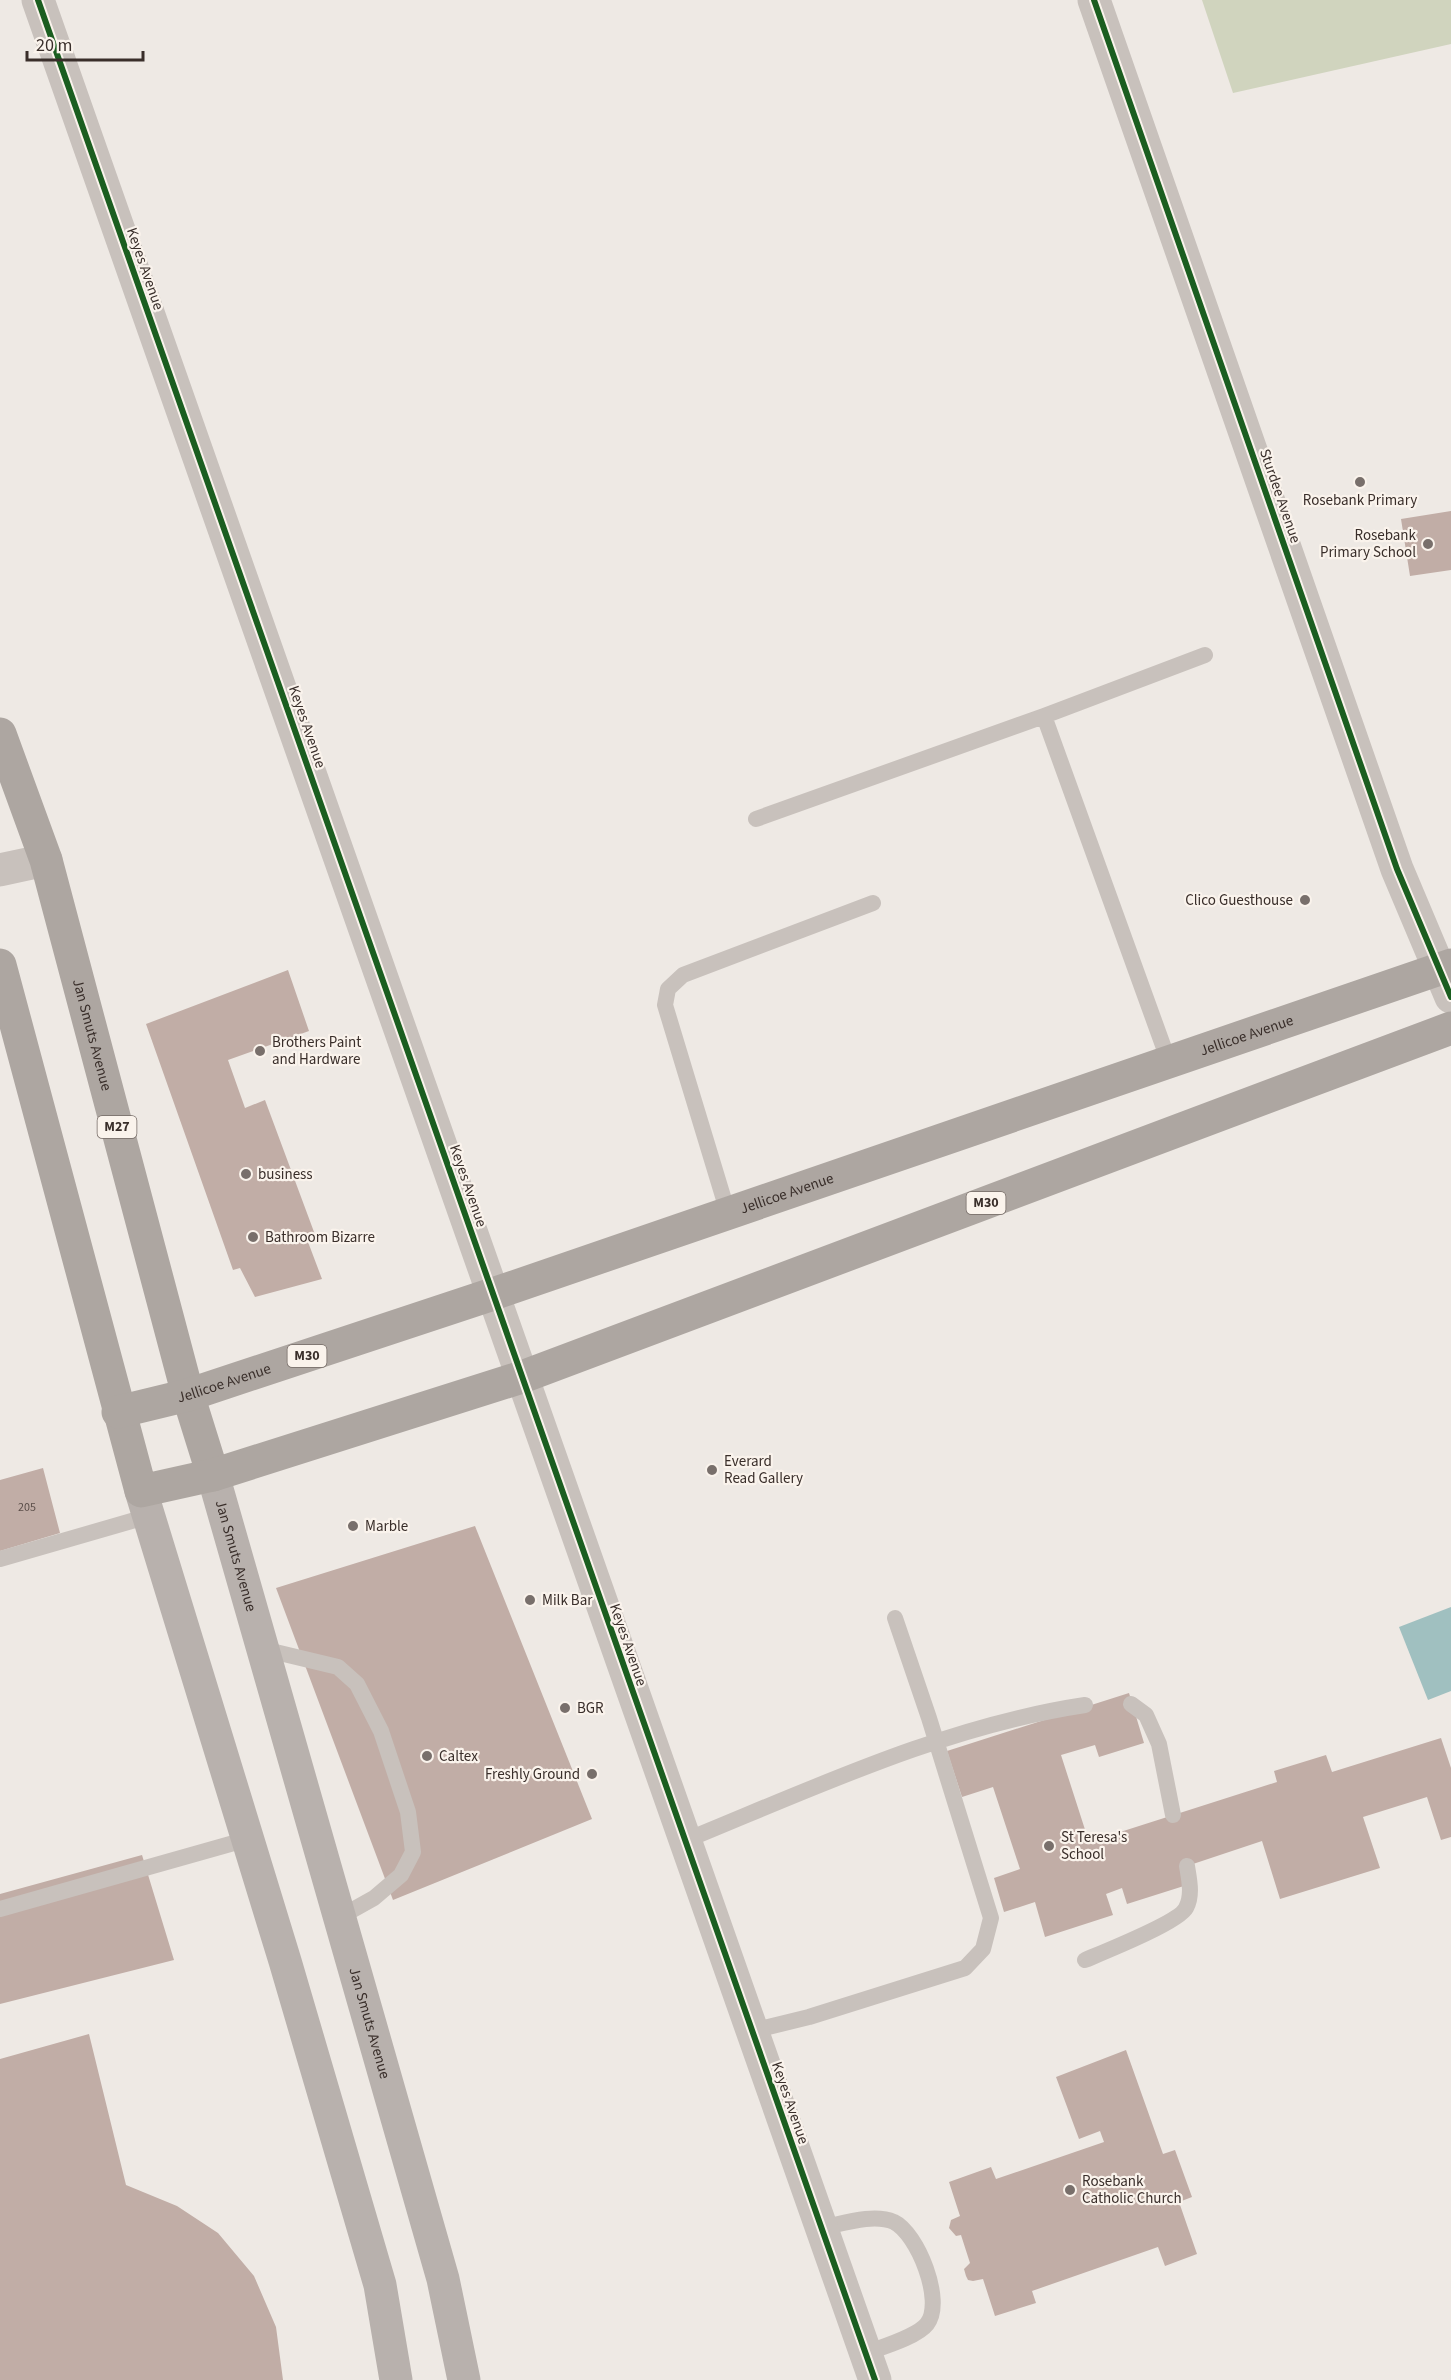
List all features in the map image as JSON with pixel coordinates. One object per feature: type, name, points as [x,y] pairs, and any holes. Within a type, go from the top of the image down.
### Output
[{"type":"main road","name":"Jan Smuts Avenue","points":[[0,734],[46,860],[188,1395],[213,1475],[443,2279],[464,2380]]},
{"type":"main road","points":[[0,965],[118,1412],[380,2285],[396,2380]]},
{"type":"main road","name":"Jellicoe Avenue","points":[[118,1412],[188,1395],[494,1294],[1169,1062],[1447,977]]},
{"type":"main road","name":"M30","points":[[145,1504],[213,1475],[522,1377],[1451,1028]]},
{"type":"street","name":"Keyes Avenue","points":[[38,0],[870,2367]]},
{"type":"street","name":"Sturdee Avenue","points":[[1094,0],[1397,869],[1447,977]]},
{"type":"street","points":[[0,870],[46,860]]},
{"type":"lane","points":[[756,819],[1044,716],[1204,655]]},
{"type":"lane","points":[[1044,716],[1169,1062]]},
{"type":"lane","points":[[728,1213],[665,1005],[668,989],[683,975],[873,903]]},
{"type":"lane","points":[[0,1559],[145,1504]]},
{"type":"lane","points":[[752,2031],[809,2017],[965,1968],[982,1949],[991,1918],[936,1740],[895,1618]]},
{"type":"lane","points":[[262,1649],[338,1667],[357,1684],[381,1731],[408,1812],[413,1852],[401,1875],[374,1898],[340,1917]]},
{"type":"lane","points":[[1131,1704],[1146,1715],[1159,1744],[1173,1815]]},
{"type":"lane","points":[[684,1841],[936,1740],[1041,1712],[1085,1706]]},
{"type":"lane","points":[[0,1908],[248,1839]]},
{"type":"lane","points":[[1085,1960],[1164,1924],[1185,1910],[1190,1896],[1187,1866]]},
{"type":"lane","points":[[821,2228],[873,2219],[895,2223],[907,2232],[923,2262],[934,2294],[933,2310],[927,2324],[870,2367]]},
{"type":"green space","points":[[1202,0],[1451,0],[1451,44],[1233,93]]},
{"type":"water","points":[[1451,1607],[1451,1691],[1428,1700],[1399,1627]]},
{"type":"building","name":"Rosebank Primary School","points":[[1451,511],[1451,570],[1410,576],[1401,519]]},
{"type":"building","name":"business","points":[[288,970],[309,1031],[228,1060],[245,1108],[265,1100],[317,1240],[308,1242],[322,1279],[255,1297],[240,1268],[233,1270],[146,1024]]},
{"type":"building","points":[[43,1468],[60,1533],[0,1551],[0,1480]]},
{"type":"building","points":[[475,1526],[592,1819],[393,1900],[276,1588]]},
{"type":"building","points":[[1129,1693],[1144,1743],[1099,1757],[1095,1745],[1061,1755],[1089,1842],[1277,1782],[1274,1771],[1326,1755],[1332,1772],[1441,1738],[1451,1768],[1451,1837],[1441,1840],[1427,1797],[1363,1817],[1380,1868],[1280,1899],[1262,1841],[1187,1866],[1187,1885],[1127,1904],[1122,1888],[1106,1894],[1113,1915],[1045,1937],[1035,1902],[1004,1912],[994,1878],[1020,1869],[993,1787],[962,1797],[947,1751]]},
{"type":"building","points":[[142,1855],[174,1960],[0,2004],[0,1894]]},
{"type":"building","points":[[89,2034],[126,2185],[177,2206],[218,2233],[254,2276],[276,2327],[283,2380],[0,2380],[0,2059]]},
{"type":"building","name":"Rosebank Catholic Church","points":[[1126,2050],[1163,2154],[1175,2150],[1192,2197],[1179,2202],[1197,2254],[1165,2266],[1158,2247],[1032,2291],[1036,2303],[995,2316],[983,2279],[973,2281],[968,2280],[966,2276],[964,2269],[970,2263],[961,2235],[956,2236],[949,2228],[951,2220],[960,2216],[949,2182],[991,2167],[996,2179],[1104,2142],[1100,2131],[1079,2139],[1056,2077]]},
{"type":"cycle path","points":[[38,0],[875,2380]]},
{"type":"cycle path","points":[[1094,0],[1397,869],[1451,997]]},
{"type":"place","name":"Rosebank Primary","points":[[1360,482]]},
{"type":"place","name":"Rosebank Primary School","points":[[1428,544]]},
{"type":"place","name":"Clico Guesthouse","points":[[1305,900]]},
{"type":"place","name":"Brothers Paint and Hardware","points":[[260,1051]]},
{"type":"place","name":"business","points":[[246,1174]]},
{"type":"place","name":"Bathroom Bizarre","points":[[253,1237]]},
{"type":"place","name":"Everard Read Gallery","points":[[712,1470]]},
{"type":"place","name":"Marble","points":[[353,1526]]},
{"type":"place","name":"Milk Bar","points":[[530,1600]]},
{"type":"place","name":"BGR","points":[[565,1708]]},
{"type":"place","name":"Caltex","points":[[427,1756]]},
{"type":"place","name":"Freshly Ground","points":[[592,1774]]},
{"type":"place","name":"St Teresa's School","points":[[1049,1846]]},
{"type":"place","name":"Rosebank Catholic Church","points":[[1070,2190]]}]
